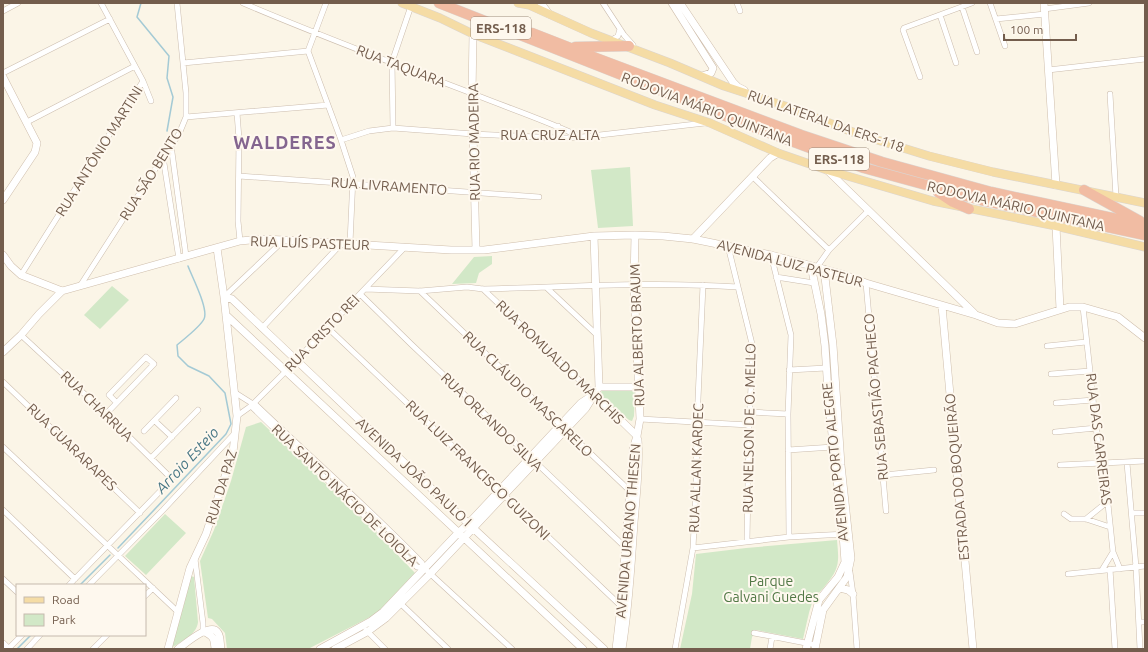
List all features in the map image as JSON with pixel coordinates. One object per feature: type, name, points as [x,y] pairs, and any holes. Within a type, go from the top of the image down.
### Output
[{"type":"highway","name":"RODOVIA MÁRIO QUINTANA","points":[[439,3],[806,148],[864,168],[931,188],[1032,212],[1145,235]]},
{"type":"highway","name":"RODOVIA MÁRIO QUINTANA","points":[[456,3],[801,135],[882,162],[991,192],[1145,224]]},
{"type":"highway","points":[[569,47],[629,46]]},
{"type":"highway","points":[[931,188],[953,202],[969,209]]},
{"type":"highway","points":[[1084,190],[1145,224]]},
{"type":"main road","points":[[402,3],[440,18],[473,34],[654,105],[710,123],[768,149],[827,170],[933,201],[1056,226],[1145,247]]},
{"type":"main road","name":"RUA LATERAL DA ERS-118","points":[[518,3],[530,4],[591,33],[629,46],[747,94],[858,134],[929,156],[993,172],[1056,184],[1145,204]]},
{"type":"street","points":[[3,11],[18,3]]},
{"type":"street","name":"RUA ANTÔNIO MARTINI","points":[[21,275],[143,81],[101,3]]},
{"type":"street","name":"RUA SÃO BENTO","points":[[80,287],[179,134],[186,117],[186,93],[177,3]]},
{"type":"street","name":"RUA TAQUARA","points":[[243,3],[315,33],[558,126],[582,137]]},
{"type":"street","points":[[326,3],[308,51],[353,177],[350,243]]},
{"type":"street","points":[[541,3],[549,14]]},
{"type":"street","points":[[603,3],[629,41],[640,51]]},
{"type":"street","points":[[737,3],[740,11]]},
{"type":"street","points":[[920,77],[903,30],[905,27],[972,3]]},
{"type":"street","points":[[990,3],[1005,46]]},
{"type":"street","points":[[996,19],[1044,9],[1089,3]]},
{"type":"street","points":[[677,4],[733,82],[738,87],[766,100]]},
{"type":"street","points":[[677,4],[713,70]]},
{"type":"street","points":[[393,128],[392,62],[411,6]]},
{"type":"street","points":[[962,7],[977,52]]},
{"type":"street","points":[[1044,9],[1056,184]]},
{"type":"street","points":[[940,14],[956,63]]},
{"type":"street","points":[[3,73],[110,19]]},
{"type":"street","points":[[612,40],[618,36],[620,29]]},
{"type":"street","name":"RUA RIO MADEIRA","points":[[473,34],[472,94],[476,250]]},
{"type":"street","points":[[183,63],[308,51]]},
{"type":"street","points":[[1048,70],[1145,59]]},
{"type":"street","points":[[26,122],[135,66]]},
{"type":"street","points":[[713,70],[719,71],[722,66]]},
{"type":"street","points":[[702,76],[710,74],[713,70]]},
{"type":"street","points":[[3,77],[36,143],[35,152],[3,200]]},
{"type":"street","points":[[143,81],[150,101]]},
{"type":"street","points":[[1110,94],[1116,198]]},
{"type":"street","points":[[186,117],[328,105]]},
{"type":"street","points":[[237,112],[239,139],[238,221],[240,241]]},
{"type":"street","points":[[688,126],[692,117]]},
{"type":"street","name":"RUA CRUZ ALTA","points":[[341,140],[369,131],[393,128],[558,138],[582,137],[710,123]]},
{"type":"street","points":[[558,126],[558,138]]},
{"type":"street","points":[[171,145],[179,202],[182,257]]},
{"type":"street","points":[[768,149],[770,158]]},
{"type":"street","points":[[693,239],[752,176],[770,158],[778,153]]},
{"type":"street","points":[[163,157],[182,257]]},
{"type":"street","points":[[827,170],[976,315]]},
{"type":"street","name":"RUA LIVRAMENTO","points":[[239,176],[539,197]]},
{"type":"street","points":[[752,176],[829,250]]},
{"type":"street","points":[[843,185],[850,176]]},
{"type":"street","points":[[171,203],[179,202]]},
{"type":"street","points":[[814,267],[869,210]]},
{"type":"street","points":[[1056,226],[1060,309]]},
{"type":"street","name":"RUA LUÍS PASTEUR","points":[[62,291],[240,241],[262,239],[476,250],[594,236],[635,235]]},
{"type":"street","name":"AVENIDA LUIZ PASTEUR","points":[[635,235],[693,239],[771,255],[824,269],[942,306]]},
{"type":"street","name":"RUA ALBERTO BRAUM","points":[[635,235],[634,284],[640,419],[637,436]]},
{"type":"street","points":[[320,649],[386,618],[424,568],[471,526],[562,427],[581,403],[594,394],[599,387],[594,236]]},
{"type":"street","points":[[224,297],[284,240]]},
{"type":"street","points":[[262,328],[342,243]]},
{"type":"street","name":"RUA NELSON DE O. MELLO","points":[[728,246],[753,348],[749,425],[747,541]]},
{"type":"street","name":"RUA CRISTO REI","points":[[237,416],[253,404],[286,371],[404,247]]},
{"type":"street","name":"RUA DA PAZ","points":[[168,649],[190,568],[208,527],[233,452],[236,432],[237,416],[217,248]]},
{"type":"street","points":[[3,255],[11,266],[21,275],[62,291],[30,322],[21,335],[3,352]]},
{"type":"street","points":[[771,255],[791,335],[788,414],[789,537]]},
{"type":"street","name":"AVENIDA PORTO ALEGRE","points":[[814,267],[814,283],[829,345],[826,368],[833,447],[838,466]]},
{"type":"street","name":"AVENIDA PORTO ALEGRE","points":[[816,647],[823,610],[847,577],[845,562],[846,534],[838,466],[837,405],[829,345],[824,269]]},
{"type":"street","points":[[776,277],[814,283]]},
{"type":"street","name":"RUA SEBASTIÃO PACHECO","points":[[866,283],[886,511]]},
{"type":"street","points":[[365,289],[420,291],[467,288],[547,288],[634,284],[738,287]]},
{"type":"street","name":"RUA ALLAN KARDEC","points":[[675,649],[693,548],[703,285]]},
{"type":"street","points":[[547,288],[597,335]]},
{"type":"street","name":"RUA ROMUALDO MARCHIS","points":[[484,289],[637,436]]},
{"type":"street","name":"RUA CLÁUDIO MASCARELO","points":[[420,291],[636,498]]},
{"type":"street","name":"RUA ORLANDO SILVA","points":[[360,294],[532,460],[626,548]]},
{"type":"street","name":"AVENIDA JOÃO PAULO I","points":[[224,297],[232,299],[471,526],[604,649]]},
{"type":"street","points":[[942,306],[976,315],[994,322],[1015,324],[1060,309],[1069,307],[1083,307],[1118,317],[1145,338]]},
{"type":"street","name":"ESTRADA DO BOQUEIRÃO","points":[[942,306],[973,649]]},
{"type":"street","name":"RUA DAS CARREIRAS","points":[[1083,307],[1100,463],[1106,485],[1112,552],[1120,569]]},
{"type":"street","name":"AVENIDA JOÃO PAULO I","points":[[226,315],[583,649]]},
{"type":"street","name":"RUA LUIZ FRANCISCO GUIZONI","points":[[328,328],[627,612]]},
{"type":"street","name":"RUA CHARRUA","points":[[21,335],[106,414],[172,479],[140,513]]},
{"type":"street","points":[[1047,346],[1086,342]]},
{"type":"street","points":[[106,414],[154,364],[146,357],[109,395],[116,402]]},
{"type":"street","points":[[789,370],[826,368]]},
{"type":"street","points":[[1051,374],[1090,371]]},
{"type":"street","name":"RUA GUARARAPES","points":[[3,382],[140,513]]},
{"type":"street","points":[[599,387],[638,387]]},
{"type":"street","name":"RUA SANTO INÁCIO DE LOIOLA","points":[[234,392],[253,404],[385,524],[422,563],[424,568],[430,574],[512,649]]},
{"type":"street","points":[[144,432],[176,398]]},
{"type":"street","points":[[1056,403],[1094,400]]},
{"type":"street","points":[[829,407],[837,405]]},
{"type":"street","points":[[151,458],[198,410]]},
{"type":"street","points":[[750,412],[788,414]]},
{"type":"street","points":[[640,419],[749,425]]},
{"type":"street","points":[[155,421],[172,437]]},
{"type":"street","points":[[1055,432],[1096,428]]},
{"type":"street","points":[[90,584],[236,432]]},
{"type":"street","name":"AVENIDA URBANO THIESEN","points":[[616,649],[626,548],[633,450],[637,436]]},
{"type":"street","name":"AVENIDA URBANO THIESEN","points":[[622,649],[627,612],[636,498],[639,451],[637,436]]},
{"type":"street","points":[[3,447],[178,612]]},
{"type":"street","points":[[788,450],[833,447]]},
{"type":"street","points":[[1060,465],[1145,461]]},
{"type":"street","points":[[1128,463],[1136,567],[1140,649]]},
{"type":"street","points":[[884,475],[934,470]]},
{"type":"street","points":[[1086,519],[1107,502]]},
{"type":"street","points":[[3,510],[75,579]]},
{"type":"street","points":[[1132,513],[1145,512]]},
{"type":"street","points":[[70,584],[140,513]]},
{"type":"street","points":[[1064,514],[1071,519],[1086,519],[1110,527]]},
{"type":"street","points":[[693,548],[789,537],[846,534]]},
{"type":"street","points":[[398,601],[430,574],[461,535]]},
{"type":"street","points":[[1102,570],[1112,552]]},
{"type":"street","points":[[194,557],[204,631]]},
{"type":"street","points":[[1068,574],[1145,566]]},
{"type":"street","points":[[807,646],[819,600],[846,569],[853,594],[857,649]]},
{"type":"street","points":[[1110,570],[1115,649]]},
{"type":"street","points":[[3,579],[16,591]]},
{"type":"street","points":[[146,595],[153,588]]},
{"type":"street","points":[[838,591],[840,588],[848,590],[853,594]]},
{"type":"street","points":[[398,601],[448,649]]},
{"type":"street","points":[[1139,622],[1145,622]]},
{"type":"street","points":[[335,649],[364,629]]},
{"type":"street","points":[[364,629],[385,649]]},
{"type":"street","points":[[178,649],[204,631],[208,630],[216,631],[219,634],[220,649]]},
{"type":"street","points":[[204,631],[214,638],[215,649]]},
{"type":"street","points":[[754,633],[816,647]]},
{"type":"street","points":[[3,644],[8,649],[21,636]]},
{"type":"street","points":[[27,649],[39,636]]},
{"type":"street","points":[[93,649],[105,636]]},
{"type":"street","points":[[770,649],[772,637]]},
{"type":"green space","points":[[630,167],[633,226],[598,228],[591,170]]},
{"type":"green space","points":[[492,256],[492,264],[479,273],[476,283],[452,284],[474,257]]},
{"type":"green space","points":[[112,286],[129,300],[100,329],[84,315]]},
{"type":"green space","points":[[602,390],[635,390],[634,416],[632,421],[600,395]]},
{"type":"green space","points":[[261,422],[375,531],[415,573],[376,614],[308,649],[227,649],[225,633],[212,619],[208,618],[200,561],[214,530],[231,481],[246,427]]},
{"type":"green space","points":[[165,514],[186,533],[146,575],[125,556]]},
{"type":"green space","name":"Parque Galvani Guedes","points":[[837,540],[838,559],[836,569],[830,580],[812,603],[803,639],[756,630],[752,637],[750,649],[680,649],[692,594],[696,554]]},
{"type":"green space","points":[[191,576],[194,577],[198,622],[197,627],[195,631],[187,638],[170,649],[183,608]]},
{"type":"waterway","points":[[141,3],[137,17],[169,56],[167,78],[173,97],[167,131]]},
{"type":"waterway","name":"Arroio Esteio","points":[[118,548],[226,434],[231,424],[225,393],[209,376],[188,366],[178,356],[177,345],[199,326],[204,319],[205,314],[202,301],[188,266]]},
{"type":"waterway","name":"Arroio Esteio","points":[[81,584],[110,555]]},
{"type":"waterway","name":"Arroio Esteio","points":[[17,649],[30,636]]},
{"type":"district","name":"WALDERES","points":[[285,142]]}]
